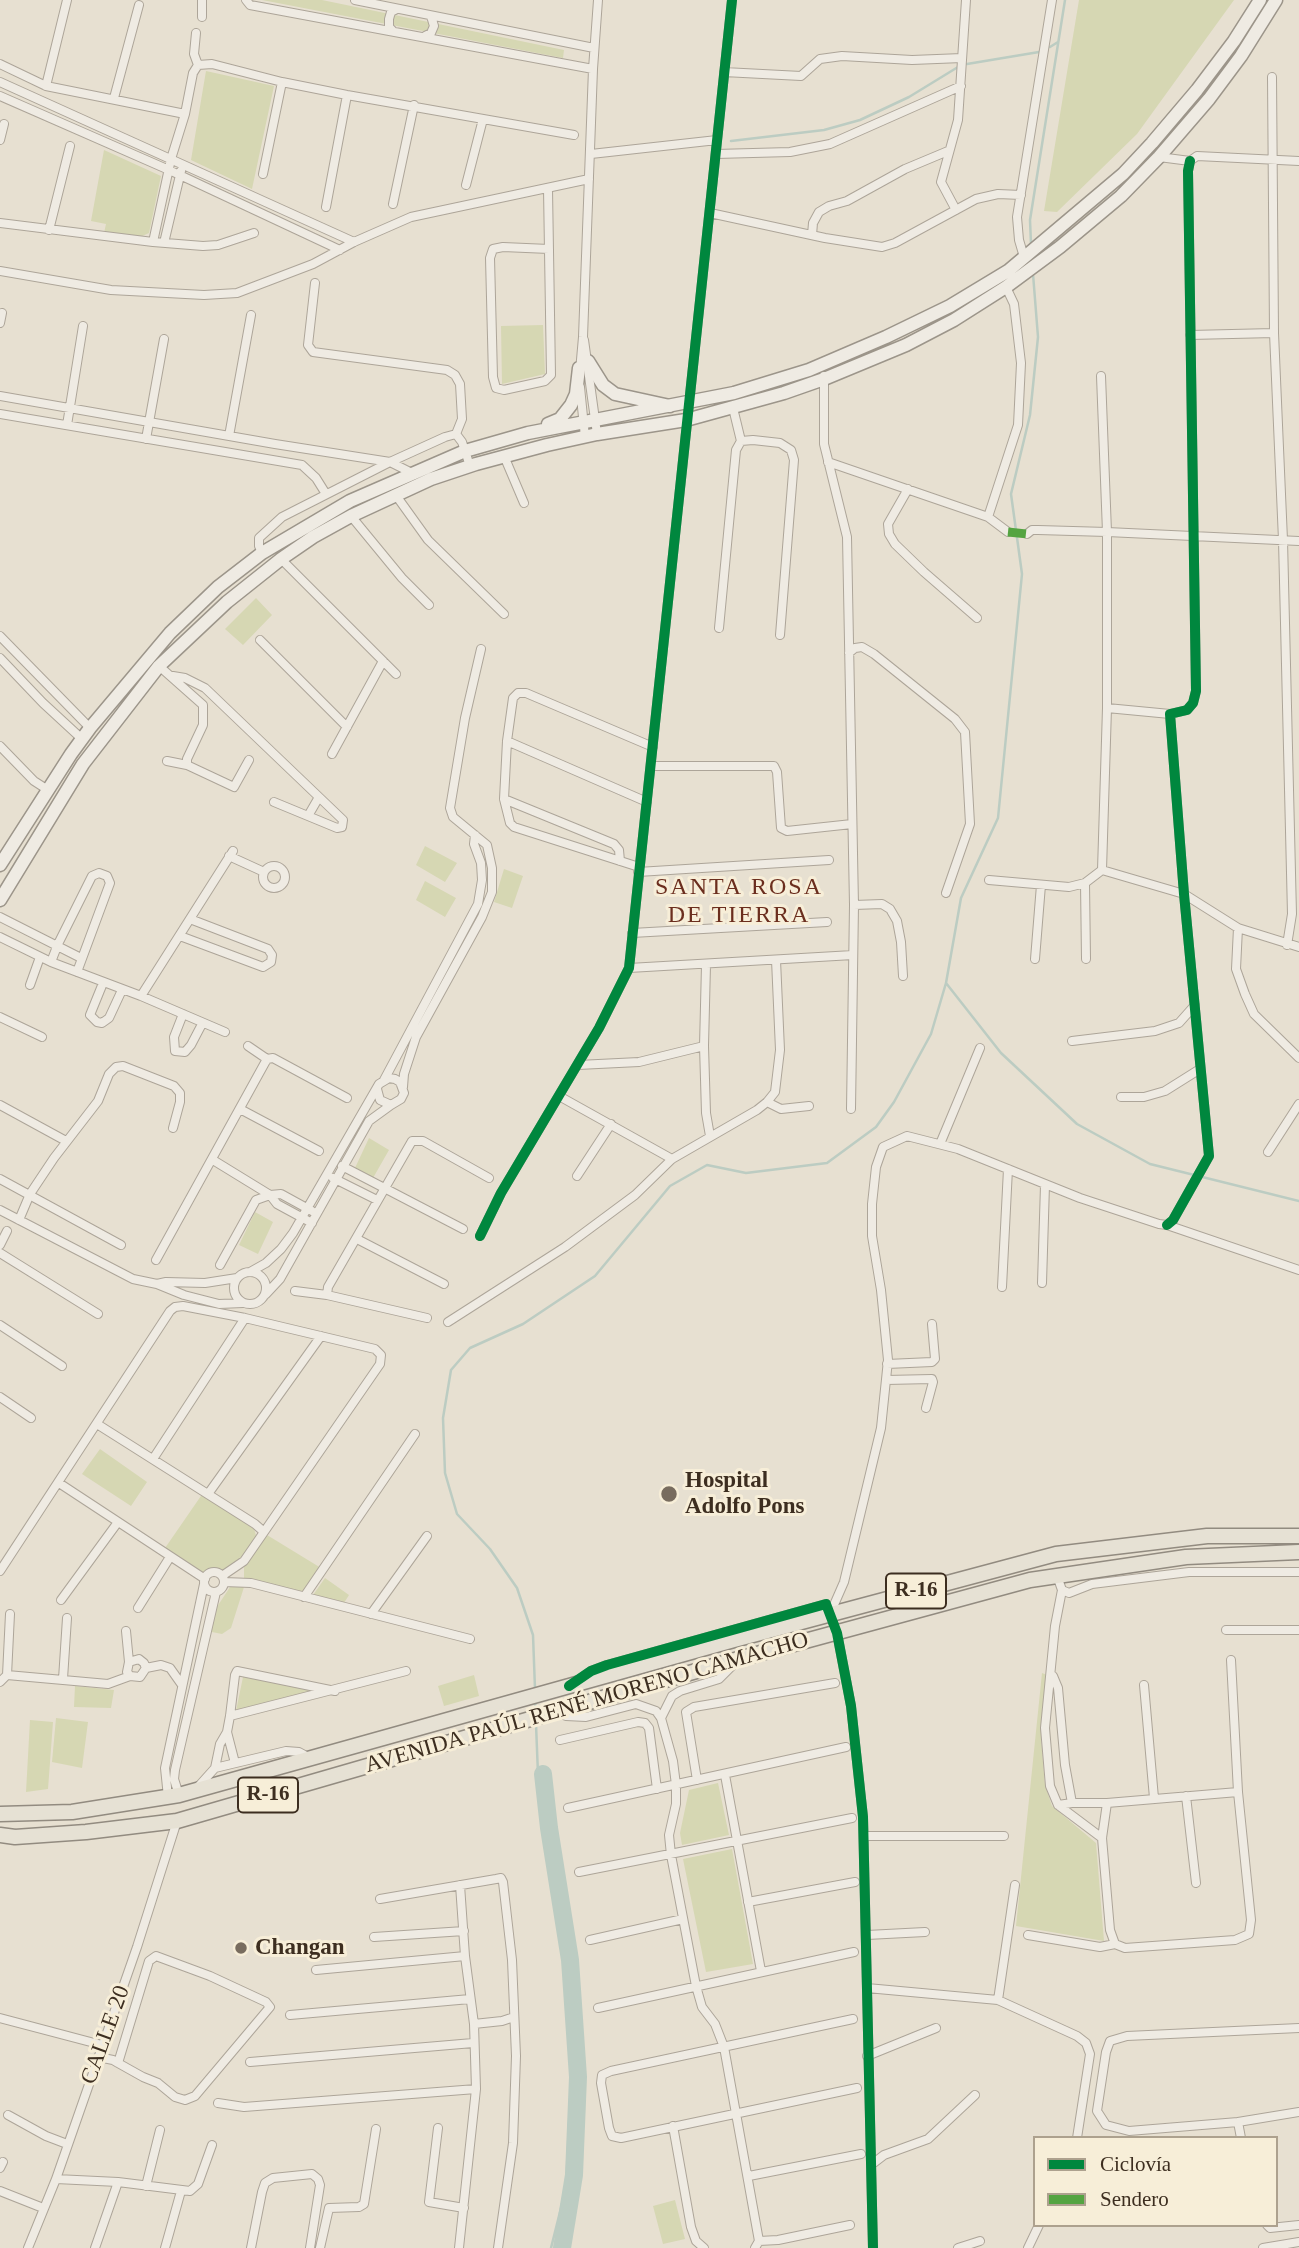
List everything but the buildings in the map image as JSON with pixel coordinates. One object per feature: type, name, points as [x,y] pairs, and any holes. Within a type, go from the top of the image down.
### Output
[{"type":"main road","points":[[0,865],[90,728],[170,633],[218,587],[262,553],[350,500],[464,451],[528,433],[734,394],[822,364],[950,306],[1008,271],[1082,211],[1152,143],[1219,60],[1260,0]]},
{"type":"main road","points":[[0,900],[83,764],[159,666],[227,602],[281,559],[313,537],[395,494],[470,466],[591,435],[686,420],[733,408],[824,379],[906,345],[954,320],[1006,287],[1060,247],[1121,196],[1159,157],[1241,56],[1276,0]]},
{"type":"main road","points":[[584,364],[615,394],[674,407]]},
{"type":"main road","points":[[528,433],[560,419],[576,394],[584,364]]},
{"type":"main road","name":"AVENIDA PAÚL RENÉ MORENO CAMACHO","points":[[0,1814],[72,1812],[180,1795],[1056,1554],[1207,1536],[1299,1536]]},
{"type":"main road","name":"AVENIDA PAÚL RENÉ MORENO CAMACHO","points":[[0,1835],[15,1837],[86,1832],[177,1821],[739,1659],[1030,1580],[1186,1557],[1299,1552]]},
{"type":"street","points":[[46,86],[67,0]]},
{"type":"street","points":[[202,0],[202,17]]},
{"type":"street","points":[[246,0],[250,5],[593,69]]},
{"type":"street","points":[[355,0],[594,48]]},
{"type":"street","points":[[591,435],[583,337],[598,0]]},
{"type":"street","points":[[480,1236],[501,1192],[578,1065],[629,968],[732,0]]},
{"type":"street","points":[[956,210],[941,182],[958,120],[965,0]]},
{"type":"street","points":[[1024,257],[1017,217],[1052,0]]},
{"type":"street","points":[[114,98],[138,5]]},
{"type":"street","points":[[393,31],[389,27],[389,19],[391,12],[397,9]]},
{"type":"street","points":[[425,36],[431,33],[432,16]]},
{"type":"street","points":[[196,33],[194,54],[198,65]]},
{"type":"street","points":[[724,72],[802,76],[820,59],[842,56],[912,61],[962,58]]},
{"type":"street","points":[[0,64],[46,86],[185,114]]},
{"type":"street","points":[[198,65],[212,64],[347,95],[574,135]]},
{"type":"street","points":[[153,243],[171,159],[185,114],[193,73],[198,65]]},
{"type":"street","points":[[1272,77],[1274,332],[1283,540],[1292,914],[1287,945]]},
{"type":"street","points":[[0,82],[354,242]]},
{"type":"street","points":[[263,174],[282,82]]},
{"type":"street","points":[[716,154],[790,152],[830,144],[961,86]]},
{"type":"street","points":[[326,207],[347,95]]},
{"type":"street","points":[[0,96],[169,170],[340,250]]},
{"type":"street","points":[[393,204],[414,105]]},
{"type":"street","points":[[466,185],[483,119]]},
{"type":"street","points":[[0,139],[4,124]]},
{"type":"street","points":[[591,154],[717,140]]},
{"type":"street","points":[[49,230],[70,146]]},
{"type":"street","points":[[812,235],[818,212],[848,201],[905,169],[948,151]]},
{"type":"street","points":[[1159,157],[1189,161],[1197,156],[1299,161]]},
{"type":"street","points":[[1107,708],[1170,714],[1188,710],[1194,703],[1196,691],[1189,161]]},
{"type":"street","points":[[164,243],[183,164]]},
{"type":"street","points":[[0,271],[111,290],[204,295],[237,293],[313,264],[354,242],[411,217],[589,179]]},
{"type":"street","points":[[548,189],[549,249],[551,375],[545,381],[504,390],[496,388],[492,377],[490,258],[493,249],[549,249]]},
{"type":"street","points":[[710,213],[882,247],[895,243],[987,195],[1021,195]]},
{"type":"street","points":[[0,223],[153,243],[218,245],[254,233]]},
{"type":"street","points":[[326,243],[334,233]]},
{"type":"street","points":[[315,283],[308,345],[313,352],[447,370],[455,375],[460,384],[462,419],[456,434],[470,466]]},
{"type":"street","points":[[988,517],[1018,425],[1021,363],[1014,304],[1006,287]]},
{"type":"street","points":[[0,323],[2,313]]},
{"type":"street","points":[[229,436],[251,315]]},
{"type":"street","points":[[67,425],[83,326]]},
{"type":"street","points":[[1190,335],[1274,332]]},
{"type":"street","points":[[146,439],[164,340]]},
{"type":"street","points":[[822,364],[824,444],[847,537],[854,905],[851,1109]]},
{"type":"street","points":[[1101,376],[1107,532],[1107,708],[1102,870]]},
{"type":"street","points":[[0,396],[390,462],[412,473]]},
{"type":"street","points":[[719,628],[736,450],[741,441],[733,408]]},
{"type":"street","points":[[0,414],[302,466],[316,478],[326,494]]},
{"type":"street","points":[[262,553],[258,546],[259,538],[282,517],[390,462],[456,434]]},
{"type":"street","points":[[741,441],[780,443],[791,450],[794,460],[780,635]]},
{"type":"street","points":[[271,460],[275,444]]},
{"type":"street","points":[[505,456],[524,503]]},
{"type":"street","points":[[828,462],[988,517],[1007,532]]},
{"type":"street","points":[[908,489],[888,524],[889,534],[895,544],[924,572],[977,618]]},
{"type":"street","points":[[395,494],[428,540],[504,614]]},
{"type":"street","points":[[351,516],[402,578],[429,605]]},
{"type":"street","points":[[1027,534],[1032,530],[1299,541]]},
{"type":"street","points":[[281,559],[396,674]]},
{"type":"street","points":[[0,636],[90,728]]},
{"type":"street","points":[[260,640],[347,727]]},
{"type":"street","points":[[849,653],[862,647],[874,654],[956,719],[965,732],[970,824],[946,893]]},
{"type":"street","points":[[0,1210],[134,1279],[219,1304],[252,1305],[261,1302],[280,1279],[369,1121],[401,1099],[404,1074],[416,1037],[482,917],[492,892],[487,845],[453,817],[450,808],[465,718],[481,649]]},
{"type":"street","points":[[0,658],[43,704],[82,739]]},
{"type":"street","points":[[332,754],[383,661]]},
{"type":"street","points":[[159,666],[203,705],[203,725],[187,759],[187,765]]},
{"type":"street","points":[[173,676],[185,678],[205,688],[343,820],[342,827],[337,828],[274,802]]},
{"type":"street","points":[[653,747],[526,693],[517,693],[513,698],[507,741],[504,799],[510,823],[514,827],[638,869],[829,860]]},
{"type":"street","points":[[1167,1225],[1173,1220],[1209,1156],[1170,714]]},
{"type":"street","points":[[507,741],[647,802]]},
{"type":"street","points":[[0,746],[34,781],[48,790]]},
{"type":"street","points":[[167,761],[187,765],[234,787],[249,760]]},
{"type":"street","points":[[651,766],[774,766],[777,772],[781,828],[787,831],[852,824]]},
{"type":"street","points":[[308,816],[319,797]]},
{"type":"street","points":[[504,799],[614,844],[619,850],[620,861]]},
{"type":"street","points":[[157,1284],[205,1283],[237,1278],[266,1263],[281,1249],[384,1080],[478,904],[481,863],[474,844],[475,835]]},
{"type":"street","points":[[141,996],[231,853],[264,872]]},
{"type":"street","points":[[481,863],[490,859]]},
{"type":"street","points":[[989,880],[1069,887],[1085,883],[1102,870]]},
{"type":"street","points":[[1102,870],[1184,894],[1238,928],[1299,947]]},
{"type":"street","points":[[51,962],[92,876],[99,873],[107,876],[110,883],[77,972]]},
{"type":"street","points":[[1085,883],[1086,959]]},
{"type":"street","points":[[1035,959],[1041,885]]},
{"type":"street","points":[[481,890],[492,892]]},
{"type":"street","points":[[854,905],[882,904],[890,909],[897,921],[903,976]]},
{"type":"street","points":[[0,917],[58,944],[80,958]]},
{"type":"street","points":[[180,936],[263,967],[271,962],[272,955],[268,949],[190,919]]},
{"type":"street","points":[[632,933],[827,922]]},
{"type":"street","points":[[1238,928],[1237,969],[1254,1014],[1299,1058]]},
{"type":"street","points":[[0,937],[51,962],[225,1032]]},
{"type":"street","points":[[629,968],[853,955]]},
{"type":"street","points":[[30,985],[40,957]]},
{"type":"street","points":[[448,1321],[565,1247],[635,1195],[672,1158],[767,1102],[775,1092],[780,1050],[776,960]]},
{"type":"street","points":[[706,965],[704,1046],[706,1114],[710,1136]]},
{"type":"street","points":[[103,983],[90,1015],[97,1022],[102,1023],[109,1018],[122,990]]},
{"type":"street","points":[[1072,1041],[1155,1031],[1179,1023],[1195,1005]]},
{"type":"street","points":[[183,1014],[174,1037],[175,1051],[184,1052],[191,1045],[202,1024]]},
{"type":"street","points":[[0,1017],[42,1037]]},
{"type":"street","points":[[248,1046],[267,1059],[273,1058],[347,1098]]},
{"type":"street","points":[[578,1065],[639,1062],[704,1046]]},
{"type":"street","points":[[940,1144],[980,1048]]},
{"type":"street","points":[[156,1260],[267,1059]]},
{"type":"street","points":[[19,1220],[30,1194],[66,1141],[98,1101],[109,1074],[116,1067],[123,1066],[174,1086],[180,1093],[180,1102],[173,1128]]},
{"type":"street","points":[[1121,1097],[1144,1097],[1165,1091],[1200,1069]]},
{"type":"street","points":[[384,1080],[395,1079],[403,1087]]},
{"type":"street","points":[[377,1089],[380,1100],[391,1105]]},
{"type":"street","points":[[559,1096],[672,1158]]},
{"type":"street","points":[[767,1102],[781,1109],[809,1106]]},
{"type":"street","points":[[1268,1152],[1299,1104]]},
{"type":"street","points":[[0,1105],[66,1141]]},
{"type":"street","points":[[240,1108],[319,1151]]},
{"type":"street","points":[[577,1177],[611,1124]]},
{"type":"street","points":[[873,2248],[864,1836],[856,1740],[837,1633],[830,1614],[844,1582],[881,1427],[887,1364],[881,1290],[872,1236],[872,1203],[876,1167],[884,1147],[907,1136],[940,1144],[1045,1185],[1299,1270]]},
{"type":"street","points":[[327,1295],[328,1287],[412,1141],[423,1140],[489,1178]]},
{"type":"street","points":[[213,1160],[270,1195],[277,1204],[312,1223]]},
{"type":"street","points":[[335,1161],[463,1229]]},
{"type":"street","points":[[1002,1287],[1008,1169]]},
{"type":"street","points":[[327,1175],[377,1200]]},
{"type":"street","points":[[0,1179],[121,1245]]},
{"type":"street","points":[[1042,1283],[1045,1185]]},
{"type":"street","points":[[220,1265],[256,1200],[281,1194],[318,1214]]},
{"type":"street","points":[[0,1245],[7,1231]]},
{"type":"street","points":[[357,1239],[444,1284]]},
{"type":"street","points":[[0,1253],[98,1314]]},
{"type":"street","points":[[250,1272],[262,1276],[267,1285],[266,1294]]},
{"type":"street","points":[[237,1278],[234,1287],[236,1297],[243,1303]]},
{"type":"street","points":[[295,1291],[327,1295],[427,1318]]},
{"type":"street","points":[[0,1571],[170,1311],[183,1306],[245,1318],[374,1349],[381,1355],[380,1364],[264,1532],[244,1560],[223,1579],[223,1587],[216,1592],[175,1770],[174,1779],[180,1795]]},
{"type":"street","points":[[153,1459],[245,1318]]},
{"type":"street","points":[[926,1408],[933,1382],[932,1362],[935,1359],[932,1324]]},
{"type":"street","points":[[0,1325],[62,1366]]},
{"type":"street","points":[[208,1494],[321,1336]]},
{"type":"street","points":[[887,1364],[932,1362]]},
{"type":"street","points":[[886,1380],[926,1377],[932,1379]]},
{"type":"street","points":[[0,1397],[31,1418]]},
{"type":"street","points":[[97,1424],[264,1532]]},
{"type":"street","points":[[304,1597],[415,1434]]},
{"type":"street","points":[[59,1483],[204,1581],[210,1591],[216,1592]]},
{"type":"street","points":[[61,1600],[118,1522]]},
{"type":"street","points":[[371,1614],[427,1536]]},
{"type":"street","points":[[1184,1538],[1189,1572]]},
{"type":"street","points":[[138,1608],[170,1557]]},
{"type":"street","points":[[1062,1590],[1069,1593],[1093,1584],[1189,1572],[1299,1572]]},
{"type":"street","points":[[180,1795],[165,1768],[204,1581],[211,1573],[223,1579],[251,1583],[470,1639]]},
{"type":"street","points":[[1057,1576],[1062,1590],[1055,1626],[1045,1728],[1049,1786],[1058,1805],[1102,1838]]},
{"type":"street","points":[[10,1614],[3,1679],[63,1679],[108,1684],[130,1676],[140,1677],[146,1668],[161,1665],[170,1668],[182,1685],[193,1690]]},
{"type":"street","points":[[63,1679],[67,1618]]},
{"type":"street","points":[[1226,1630],[1299,1630]]},
{"type":"street","points":[[126,1631],[129,1662],[126,1667],[130,1676]]},
{"type":"street","points":[[129,1662],[139,1659],[146,1668]]},
{"type":"street","points":[[661,1718],[672,1696],[719,1679],[739,1659]]},
{"type":"street","points":[[1028,1935],[1100,1947],[1115,1944],[1125,1948],[1235,1940],[1249,1934],[1251,1920],[1238,1793],[1231,1660]]},
{"type":"street","points":[[215,1768],[220,1744],[227,1732],[234,1675],[237,1671],[335,1691]]},
{"type":"street","points":[[230,1716],[406,1671]]},
{"type":"street","points":[[1051,1673],[1058,1688],[1065,1765],[1072,1803]]},
{"type":"street","points":[[697,1780],[686,1712],[694,1707],[835,1683]]},
{"type":"street","points":[[1144,1685],[1154,1798]]},
{"type":"street","points":[[543,1716],[586,1717],[636,1704],[656,1711],[661,1718],[676,1785],[676,1804],[669,1835],[671,1855],[696,1986],[702,2007],[715,2024],[724,2047],[749,2176],[757,2244],[777,2244],[850,2225]]},
{"type":"street","points":[[560,1740],[638,1722],[645,1723],[649,1728],[657,1789]]},
{"type":"street","points":[[227,1732],[235,1763]]},
{"type":"street","points":[[568,1808],[846,1747]]},
{"type":"street","points":[[180,1795],[215,1768],[286,1751],[299,1752],[311,1758]]},
{"type":"street","points":[[1047,1765],[1065,1765]]},
{"type":"street","points":[[725,1775],[761,1971]]},
{"type":"street","points":[[1058,1805],[1238,1793]]},
{"type":"street","points":[[1186,1796],[1196,1882]]},
{"type":"street","points":[[1107,1803],[1102,1838],[1110,1930],[1115,1944]]},
{"type":"street","points":[[579,1872],[852,1818]]},
{"type":"street","name":"CALLE 20","points":[[28,2248],[137,1947],[177,1821]]},
{"type":"street","points":[[864,1836],[1004,1836]]},
{"type":"street","points":[[380,1899],[501,1878],[503,1882],[512,1960],[516,2056],[513,2143],[498,2248]]},
{"type":"street","points":[[748,1902],[855,1882]]},
{"type":"street","points":[[459,2248],[476,2090],[474,2024],[465,1956],[460,1885]]},
{"type":"street","points":[[998,2000],[1015,1885]]},
{"type":"street","points":[[590,1940],[683,1919]]},
{"type":"street","points":[[374,1937],[464,1931]]},
{"type":"street","points":[[867,1935],[925,1932]]},
{"type":"street","points":[[598,2008],[854,1952]]},
{"type":"street","points":[[98,2057],[118,2063],[185,2100],[195,2096],[270,2007],[266,2002],[210,1976],[156,1956],[149,1961],[118,2063]]},
{"type":"street","points":[[316,1970],[465,1956]]},
{"type":"street","points":[[867,1988],[998,2000],[1077,2036],[1086,2043],[1090,2054],[1077,2136]]},
{"type":"street","points":[[290,2015],[470,1999]]},
{"type":"street","points":[[474,2024],[514,2017]]},
{"type":"street","points":[[0,2018],[102,2045]]},
{"type":"street","points":[[853,2019],[611,2071],[602,2076],[603,2094],[612,2136],[621,2138],[857,2088]]},
{"type":"street","points":[[867,2056],[936,2028]]},
{"type":"street","points":[[1299,2028],[1128,2036],[1110,2041],[1105,2052],[1097,2111],[1106,2125],[1129,2131],[1238,2122],[1299,2112]]},
{"type":"street","points":[[250,2062],[474,2043]]},
{"type":"street","points":[[218,2103],[244,2107],[476,2090]]},
{"type":"street","points":[[871,2165],[884,2155],[928,2139],[975,2095]]},
{"type":"street","points":[[8,2115],[67,2144]]},
{"type":"street","points":[[1238,2122],[1241,2136]]},
{"type":"street","points":[[673,2126],[691,2227],[696,2241],[704,2248]]},
{"type":"street","points":[[438,2128],[429,2202],[464,2208]]},
{"type":"street","points":[[320,2248],[329,2208],[359,2207],[364,2204],[376,2129]]},
{"type":"street","points":[[146,2186],[160,2130]]},
{"type":"street","points":[[55,2179],[118,2182],[190,2192],[195,2188],[212,2145]]},
{"type":"street","points":[[749,2176],[861,2154]]},
{"type":"street","points":[[251,2248],[265,2183],[273,2178],[312,2174],[320,2185],[310,2248]]},
{"type":"street","points":[[95,2248],[118,2182]]},
{"type":"street","points":[[0,2191],[43,2208]]},
{"type":"street","points":[[165,2248],[181,2191]]},
{"type":"street","points":[[1269,2227],[1299,2225]]},
{"type":"street","points":[[1028,2248],[1038,2227]]},
{"type":"street","points":[[958,2248],[980,2241]]},
{"type":"street","points":[[1264,2248],[1299,2242]]},
{"type":"green space","points":[[262,0],[322,0],[564,50],[563,58]]},
{"type":"green space","points":[[1079,0],[1234,0],[1137,134],[1057,212],[1044,211]]},
{"type":"green space","points":[[206,71],[274,86],[252,189],[191,160]]},
{"type":"green space","points":[[104,150],[161,176],[149,233],[140,237],[104,233],[106,224],[91,221]]},
{"type":"green space","points":[[543,325],[545,374],[502,384],[501,326]]},
{"type":"green space","points":[[256,598],[272,615],[243,645],[225,629]]},
{"type":"green space","points":[[425,846],[457,863],[445,882],[416,865]]},
{"type":"green space","points":[[504,869],[523,876],[512,908],[494,902]]},
{"type":"green space","points":[[425,881],[456,898],[445,917],[416,900]]},
{"type":"green space","points":[[369,1138],[389,1150],[373,1178],[355,1168]]},
{"type":"green space","points":[[255,1212],[273,1222],[258,1254],[239,1245]]},
{"type":"green space","points":[[100,1449],[147,1482],[131,1506],[82,1474]]},
{"type":"green space","points":[[203,1493],[253,1525],[257,1539],[243,1558],[222,1573],[209,1572],[204,1577],[163,1551]]},
{"type":"green space","points":[[267,1535],[321,1568],[302,1596],[244,1579],[244,1564]]},
{"type":"green space","points":[[325,1578],[349,1595],[344,1603],[313,1595]]},
{"type":"green space","points":[[232,1584],[245,1584],[231,1628],[222,1634],[207,1631],[211,1616]]},
{"type":"green space","points":[[1042,1673],[1047,1675],[1041,1739],[1045,1785],[1052,1806],[1096,1843],[1104,1941],[1016,1926]]},
{"type":"green space","points":[[474,1675],[479,1696],[444,1706],[438,1686]]},
{"type":"green space","points":[[243,1677],[316,1691],[236,1711]]},
{"type":"green space","points":[[75,1686],[114,1690],[111,1708],[74,1707]]},
{"type":"green space","points":[[56,1718],[88,1722],[82,1768],[52,1762]]},
{"type":"green space","points":[[30,1720],[53,1722],[48,1789],[26,1792]]},
{"type":"green space","points":[[718,1783],[729,1835],[682,1845],[680,1833],[689,1790]]},
{"type":"green space","points":[[732,1849],[753,1964],[706,1972],[683,1859]]},
{"type":"green space","points":[[675,2200],[685,2239],[663,2244],[653,2206]]},
{"type":"waterway","points":[[1031,244],[1030,220],[1065,0]]},
{"type":"waterway","points":[[1050,47],[1058,42]]},
{"type":"waterway","points":[[967,64],[1039,52]]},
{"type":"waterway","points":[[731,141],[824,130],[860,120],[909,97],[958,67]]},
{"type":"waterway","points":[[535,1689],[533,1635],[517,1588],[490,1549],[457,1514],[445,1473],[443,1418],[451,1370],[470,1348],[523,1324],[595,1276],[670,1186],[707,1165],[746,1173],[827,1163],[876,1127],[894,1102],[931,1034],[946,983],[961,898],[998,818],[1022,574],[1011,494],[1030,415],[1038,337],[1033,274]]},
{"type":"waterway","points":[[946,983],[1001,1053],[1077,1124],[1150,1164],[1299,1201]]},
{"type":"waterway","points":[[535,1699],[536,1714]]},
{"type":"waterway","points":[[536,1724],[539,1800],[565,1959],[572,2058],[566,2188],[551,2248]]},
{"type":"waterway","points":[[543,1774],[570,1960],[578,2077],[574,2175],[562,2248]]},
{"type":"marked path","points":[[1008,532],[1027,534]]},
{"type":"cycle path","points":[[480,1236],[501,1193],[599,1028],[629,968],[732,0]]},
{"type":"cycle path","points":[[1167,1225],[1173,1220],[1209,1156],[1170,714],[1187,710],[1193,703],[1196,691],[1188,171],[1190,161]]},
{"type":"cycle path","points":[[569,1686],[591,1671],[607,1665],[826,1604],[837,1633],[851,1706],[863,1817],[873,2248]]},
{"type":"place","name":"Hospital Adolfo Pons","points":[[669,1494]]},
{"type":"place","name":"Changan","points":[[241,1948]]},
{"type":"district","name":"SANTA ROSA DE TIERRA","points":[[739,902]]}]
